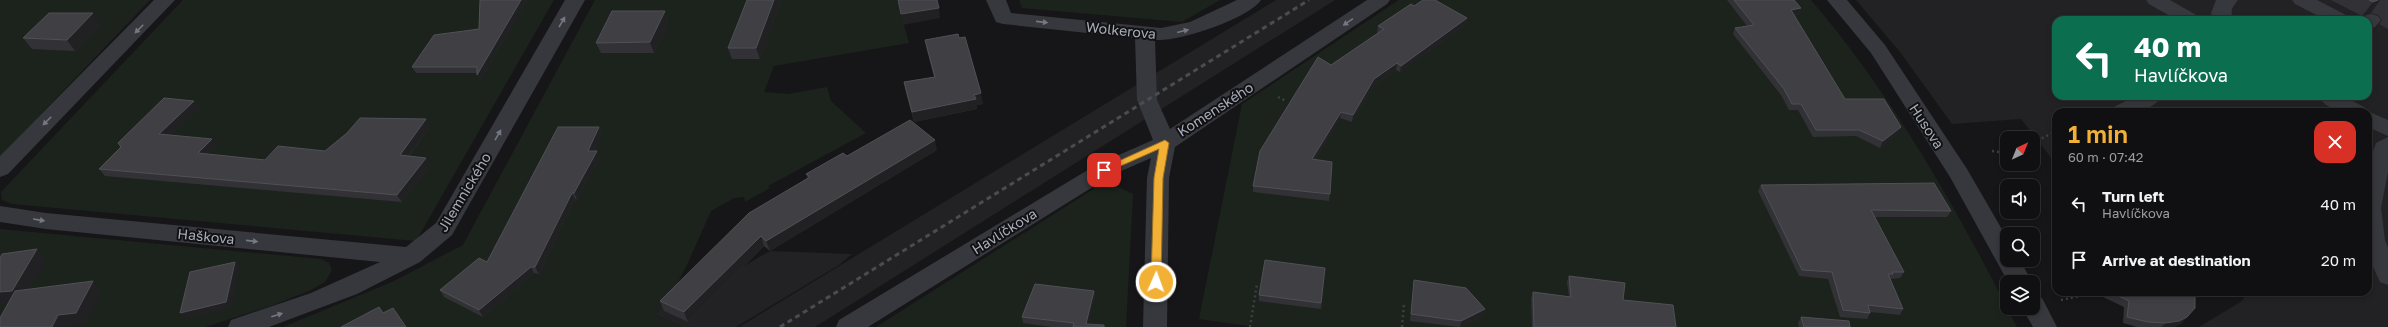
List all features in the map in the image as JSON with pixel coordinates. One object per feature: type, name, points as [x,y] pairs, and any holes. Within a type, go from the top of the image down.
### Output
[{"type":"street","points":[[0,169],[165,0]]},
{"type":"street","name":"Jilemnického","points":[[240,327],[341,290],[412,256],[444,229],[575,0]]},
{"type":"street","name":"Wolkerova","points":[[996,0],[1003,18],[1161,34],[1186,31],[1221,16],[1251,0]]},
{"type":"street","name":"Komenského","points":[[1154,327],[1158,178],[1165,143],[1380,0]]},
{"type":"street","name":"Husova","points":[[1836,0],[1878,49],[1959,174],[2000,247]]},
{"type":"street","points":[[2156,0],[2184,16]]},
{"type":"street","points":[[2222,16],[2221,13],[2223,4],[2228,0]]},
{"type":"street","points":[[2302,0],[2333,16]]},
{"type":"street","points":[[1145,33],[1146,100],[1165,143]]},
{"type":"street","points":[[2130,108],[2144,100]]},
{"type":"street","points":[[2335,100],[2350,108]]},
{"type":"street","points":[[2372,120],[2388,129]]},
{"type":"street","name":"Havlíčkova","points":[[848,327],[1104,170],[1165,143]]},
{"type":"street","points":[[2372,196],[2375,178],[2384,148],[2388,144]]},
{"type":"street","name":"Haškova","points":[[0,214],[46,221],[412,256]]},
{"type":"street","points":[[2372,229],[2373,240],[2388,276]]},
{"type":"street","points":[[2044,304],[2045,327]]},
{"type":"path","points":[[2040,139],[2052,133]]},
{"type":"path","points":[[1992,151],[2000,152]]},
{"type":"path","points":[[1250,327],[1257,284]]},
{"type":"path","points":[[2044,304],[2081,296]]},
{"type":"path","points":[[1402,327],[1404,306]]},
{"type":"shaded area","points":[[0,0],[150,0],[0,157]]},
{"type":"shaded area","points":[[183,0],[554,0],[416,241],[12,204],[2,200],[1,192]]},
{"type":"shaded area","points":[[595,0],[897,0],[909,43],[774,66],[764,92],[788,94],[827,87],[831,101],[866,133],[768,186],[770,188],[745,202],[744,197],[734,198],[711,211],[686,267],[655,315],[682,327],[283,327],[392,282],[463,245]]},
{"type":"shaded area","points":[[1019,0],[1220,0],[1182,22],[1022,8]]},
{"type":"shaded area","points":[[1276,0],[1335,0],[815,327],[739,327]]},
{"type":"shaded area","points":[[1399,0],[1811,0],[1842,38],[1898,116],[1948,199],[1995,284],[2000,294],[2000,315],[2011,315],[2017,327],[1255,327],[1199,319],[1242,104]]},
{"type":"shaded area","points":[[1856,0],[2388,0],[2388,327],[2199,327],[2242,301],[2245,296],[2372,296],[2372,108],[2052,108],[2052,159],[2040,143],[2040,131],[2030,131],[2021,119],[1952,124],[1900,52]]},
{"type":"shaded area","points":[[1106,181],[1133,194],[1126,327],[876,327]]},
{"type":"shaded area","points":[[0,229],[321,259],[329,263],[332,270],[325,282],[311,290],[271,306],[205,327],[0,327]]},
{"type":"shaded area","points":[[770,251],[852,254],[839,265],[736,327],[682,327],[655,315],[686,267],[675,288],[744,266]]},
{"type":"building","points":[[480,0],[521,0],[477,75],[477,67],[412,67],[434,35],[479,29]]},
{"type":"building","points":[[747,0],[774,0],[756,48],[728,48]]},
{"type":"building","points":[[898,0],[937,0],[939,8],[901,14]]},
{"type":"building","points":[[1423,0],[1435,0],[1467,18],[1401,66],[1397,63],[1374,79],[1353,115],[1341,112],[1312,159],[1332,162],[1330,194],[1253,186],[1260,151],[1318,57],[1331,65],[1384,29],[1378,26],[1411,4],[1414,6]]},
{"type":"building","points":[[1734,0],[1794,0],[1801,8],[1791,10],[1845,99],[1884,99],[1901,127],[1883,141],[1859,130],[1816,130],[1801,104],[1792,104],[1784,89],[1735,28],[1754,25]]},
{"type":"building","points":[[612,11],[665,11],[650,42],[596,43]]},
{"type":"building","points":[[49,13],[93,13],[67,40],[23,38]]},
{"type":"building","points":[[958,34],[959,38],[965,37],[981,93],[974,95],[976,99],[912,112],[904,82],[935,77],[925,40]]},
{"type":"building","points":[[164,98],[194,101],[159,134],[212,139],[198,153],[265,160],[278,146],[325,151],[347,133],[360,118],[426,119],[400,155],[426,158],[397,195],[99,169],[121,147],[118,143]]},
{"type":"building","points":[[910,120],[935,140],[766,241],[761,236],[684,312],[660,301],[749,213],[810,177],[806,174],[843,153],[847,156]]},
{"type":"building","points":[[558,127],[599,127],[588,151],[597,151],[574,193],[572,193],[535,267],[531,267],[479,310],[440,290],[479,258],[487,262]]},
{"type":"building","points":[[1934,183],[1951,211],[1871,210],[1904,272],[1892,272],[1893,274],[1888,274],[1903,309],[1868,305],[1870,313],[1843,310],[1832,272],[1802,270],[1761,185]]},
{"type":"building","points":[[37,249],[12,291],[0,292],[0,258],[2,254]]},
{"type":"building","points":[[1265,260],[1325,268],[1321,303],[1259,295]]},
{"type":"building","points":[[235,262],[226,302],[180,313],[190,272]]},
{"type":"building","points":[[1569,276],[1625,283],[1623,300],[1673,305],[1676,327],[1534,327],[1533,292],[1571,297]]},
{"type":"building","points":[[1414,280],[1466,288],[1485,309],[1461,321],[1411,314]]},
{"type":"building","points":[[93,281],[76,313],[58,315],[52,327],[0,327],[0,318],[15,291]]},
{"type":"building","points":[[1035,284],[1094,291],[1086,324],[1104,325],[1104,327],[1073,327],[1074,323],[1022,317]]},
{"type":"building","points":[[2118,296],[2195,296],[2195,308],[2187,317],[2179,321],[2165,323],[2148,322],[2127,317],[2129,301]]},
{"type":"building","points":[[379,307],[383,313],[393,308],[406,327],[341,327]]},
{"type":"building","points":[[1801,317],[1849,321],[1850,327],[1804,327]]},
{"type":"railway","points":[[780,327],[1309,0]]},
{"type":"route","points":[[1104,170],[1165,143],[1158,178],[1156,282]]}]
